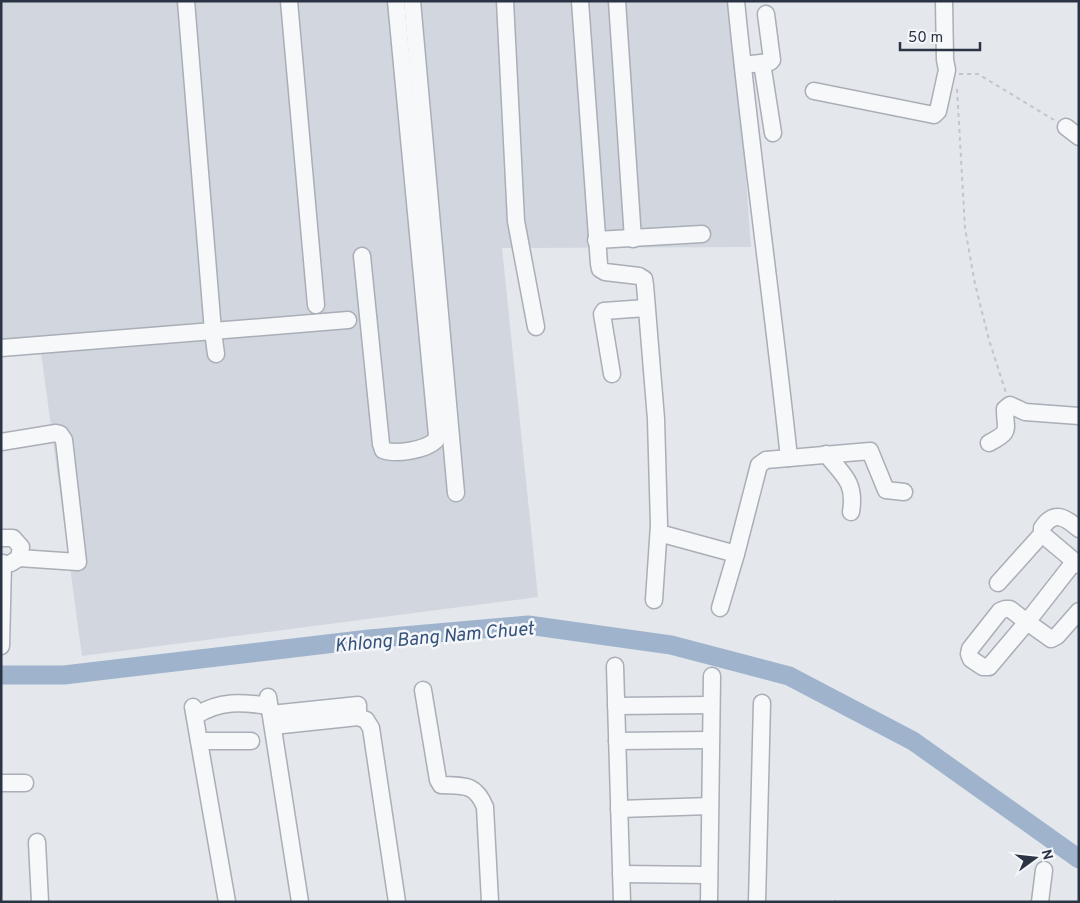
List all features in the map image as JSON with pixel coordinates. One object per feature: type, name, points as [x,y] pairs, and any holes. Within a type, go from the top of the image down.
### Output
[{"type":"street","points":[[186,1],[216,354]]},
{"type":"street","points":[[289,1],[316,305]]},
{"type":"street","points":[[362,256],[380,444],[383,450],[390,452],[431,446],[436,440],[437,435],[396,1]]},
{"type":"street","points":[[412,1],[456,493]]},
{"type":"street","points":[[506,1],[516,221],[536,328]]},
{"type":"street","points":[[580,1],[596,240],[600,269],[605,272],[639,276],[644,279],[656,419],[659,533],[654,600]]},
{"type":"street","points":[[617,1],[633,239]]},
{"type":"street","points":[[730,1],[733,26]]},
{"type":"street","points":[[736,1],[789,458]]},
{"type":"street","points":[[814,91],[934,115],[938,111],[952,72],[945,60],[944,1]]},
{"type":"street","points":[[742,65],[772,60],[766,14]]},
{"type":"street","points":[[762,63],[773,134]]},
{"type":"street","points":[[596,240],[702,234]]},
{"type":"street","points":[[612,374],[602,314],[604,311],[646,308]]},
{"type":"street","points":[[1,348],[348,320]]},
{"type":"street","points":[[989,443],[1004,435],[1007,431],[1005,409],[1010,405],[1025,412],[1079,416]]},
{"type":"street","points":[[1,442],[56,433],[60,434],[64,440],[78,562],[8,561]]},
{"type":"street","points":[[720,608],[759,465],[766,460],[870,451],[886,490],[904,492]]},
{"type":"street","points":[[826,454],[845,475],[850,484],[853,501],[851,512]]},
{"type":"street","points":[[998,583],[1042,534],[1042,528],[1046,522],[1056,515],[1065,517],[1079,529]]},
{"type":"street","points":[[659,533],[736,554]]},
{"type":"street","points":[[1042,534],[1076,564],[1027,622],[1051,639],[1078,613]]},
{"type":"street","points":[[1,538],[13,538],[19,543],[21,551],[8,561],[1,646]]},
{"type":"street","points":[[615,666],[622,902]]},
{"type":"street","points":[[709,902],[712,676]]},
{"type":"street","points":[[423,690],[438,780],[441,785],[470,786],[480,794],[485,807],[490,902]]},
{"type":"street","points":[[227,902],[194,711],[236,701],[270,711],[358,705],[358,717],[366,720],[371,728],[397,902]]},
{"type":"street","points":[[757,902],[762,703]]},
{"type":"street","points":[[616,706],[711,705]]},
{"type":"street","points":[[270,711],[300,902]]},
{"type":"street","points":[[617,741],[710,740]]},
{"type":"street","points":[[199,741],[251,741]]},
{"type":"street","points":[[1,783],[26,783]]},
{"type":"street","points":[[619,809],[710,806]]},
{"type":"street","points":[[37,842],[40,902]]},
{"type":"street","points":[[1040,902],[1044,870]]},
{"type":"street","points":[[621,874],[709,875]]},
{"type":"path","points":[[1010,405],[989,340],[975,284],[965,228],[952,72],[978,74],[1072,132]]},
{"type":"shaded area","points":[[1,1],[733,1],[751,247],[502,248],[538,597],[82,656],[40,345],[1,350]]},
{"type":"waterway","name":"Khlong Bang Nam Chuet","points":[[1,675],[64,675],[369,639],[528,625],[671,645],[789,676],[913,741],[1079,859]]}]
